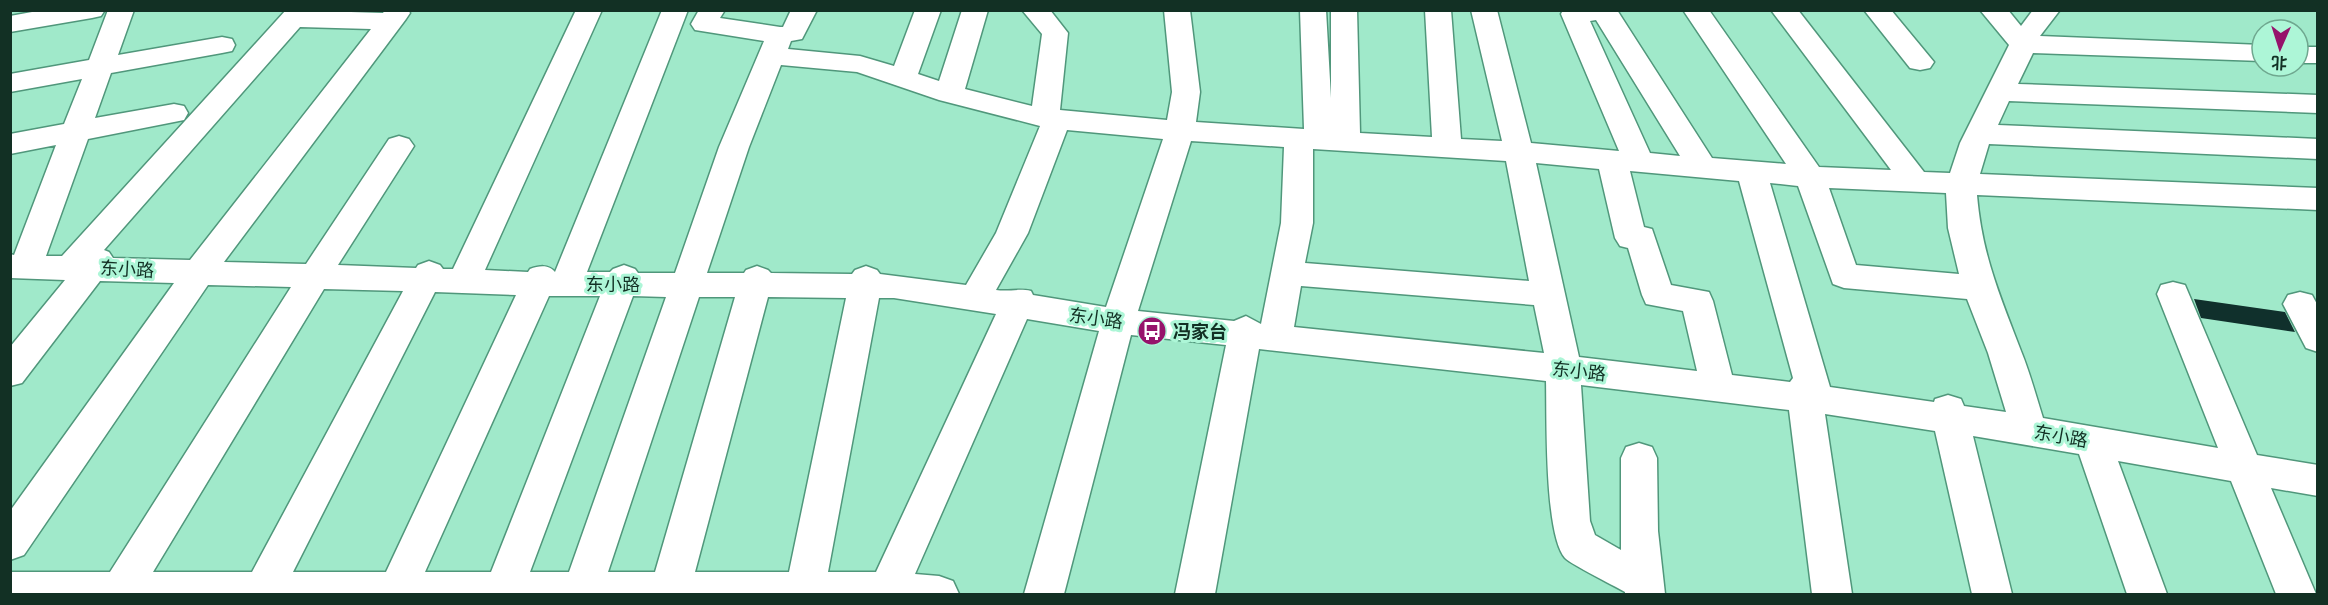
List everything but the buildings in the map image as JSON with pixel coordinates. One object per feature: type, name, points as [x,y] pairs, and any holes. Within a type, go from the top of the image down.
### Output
[{"type":"street","points":[[24,19],[92,10]]},
{"type":"street","points":[[19,263],[77,132],[121,10]]},
{"type":"street","points":[[466,278],[589,10]]},
{"type":"street","points":[[408,591],[554,280],[675,10]]},
{"type":"street","points":[[582,592],[734,147],[776,45],[793,33],[804,10]]},
{"type":"street","points":[[903,78],[928,10]]},
{"type":"street","points":[[949,94],[975,10]]},
{"type":"street","points":[[1016,10],[1045,10]]},
{"type":"street","points":[[1044,594],[1119,318],[1180,131],[1186,92],[1177,10]]},
{"type":"street","points":[[1313,10],[1321,140]]},
{"type":"street","points":[[1195,594],[1261,334],[1287,273],[1297,223],[1321,140],[1344,10]]},
{"type":"street","points":[[1438,10],[1447,147]]},
{"type":"street","points":[[1484,10],[1519,152],[1563,364],[1571,521],[1579,546],[1645,589]]},
{"type":"street","points":[[1696,10],[1810,177],[1844,276],[1979,288]]},
{"type":"street","points":[[1784,10],[1916,183]]},
{"type":"street","points":[[1877,10],[1920,62]]},
{"type":"street","points":[[1993,10],[2023,44],[2250,53]]},
{"type":"street","points":[[2027,425],[2005,353],[1979,288],[1964,228],[1960,185],[1980,134],[2023,44],[2047,10]]},
{"type":"street","points":[[704,11],[704,24],[776,45],[860,64],[949,94],[1051,118],[1180,131],[1519,152],[1810,177],[2318,199]]},
{"type":"street","points":[[976,296],[1011,233],[1051,118],[1055,33],[1035,11]]},
{"type":"street","points":[[1703,168],[1604,11],[1574,14],[1625,161],[1631,238],[1641,237],[1658,295],[1697,301],[1717,382]]},
{"type":"street","points":[[10,373],[85,263],[241,78],[298,15],[394,17],[202,269],[10,543]]},
{"type":"street","points":[[10,83],[222,45],[213,67],[241,78]]},
{"type":"street","points":[[2000,92],[2318,104]]},
{"type":"street","points":[[10,144],[174,113]]},
{"type":"street","points":[[1980,134],[2318,148]]},
{"type":"street","points":[[120,592],[317,273],[399,146]]},
{"type":"street","points":[[1752,172],[1809,393],[1832,594]]},
{"type":"street","name":"东小路","points":[[19,263],[85,263],[554,280],[866,281],[1119,318],[1563,364],[1809,393],[2027,425],[2240,461],[2318,481]]},
{"type":"street","points":[[1287,273],[1549,294]]},
{"type":"street","points":[[262,592],[427,277]]},
{"type":"street","points":[[504,590],[623,281]]},
{"type":"street","points":[[670,590],[756,281]]},
{"type":"street","points":[[805,590],[866,281]]},
{"type":"street","points":[[2173,294],[2296,594]]},
{"type":"street","points":[[880,592],[1018,303]]},
{"type":"street","points":[[2300,304],[2318,339]]},
{"type":"street","points":[[1950,414],[1992,594]]},
{"type":"street","name":"东小路","points":[[2027,425],[2092,441],[2318,470]]},
{"type":"street","points":[[2092,441],[2147,594]]},
{"type":"street","points":[[1639,458],[1639,531],[1645,589]]},
{"type":"street","points":[[10,590],[120,592],[805,590],[939,594]]},
{"type":"place","name":"冯家台","points":[[1152,331]]}]
